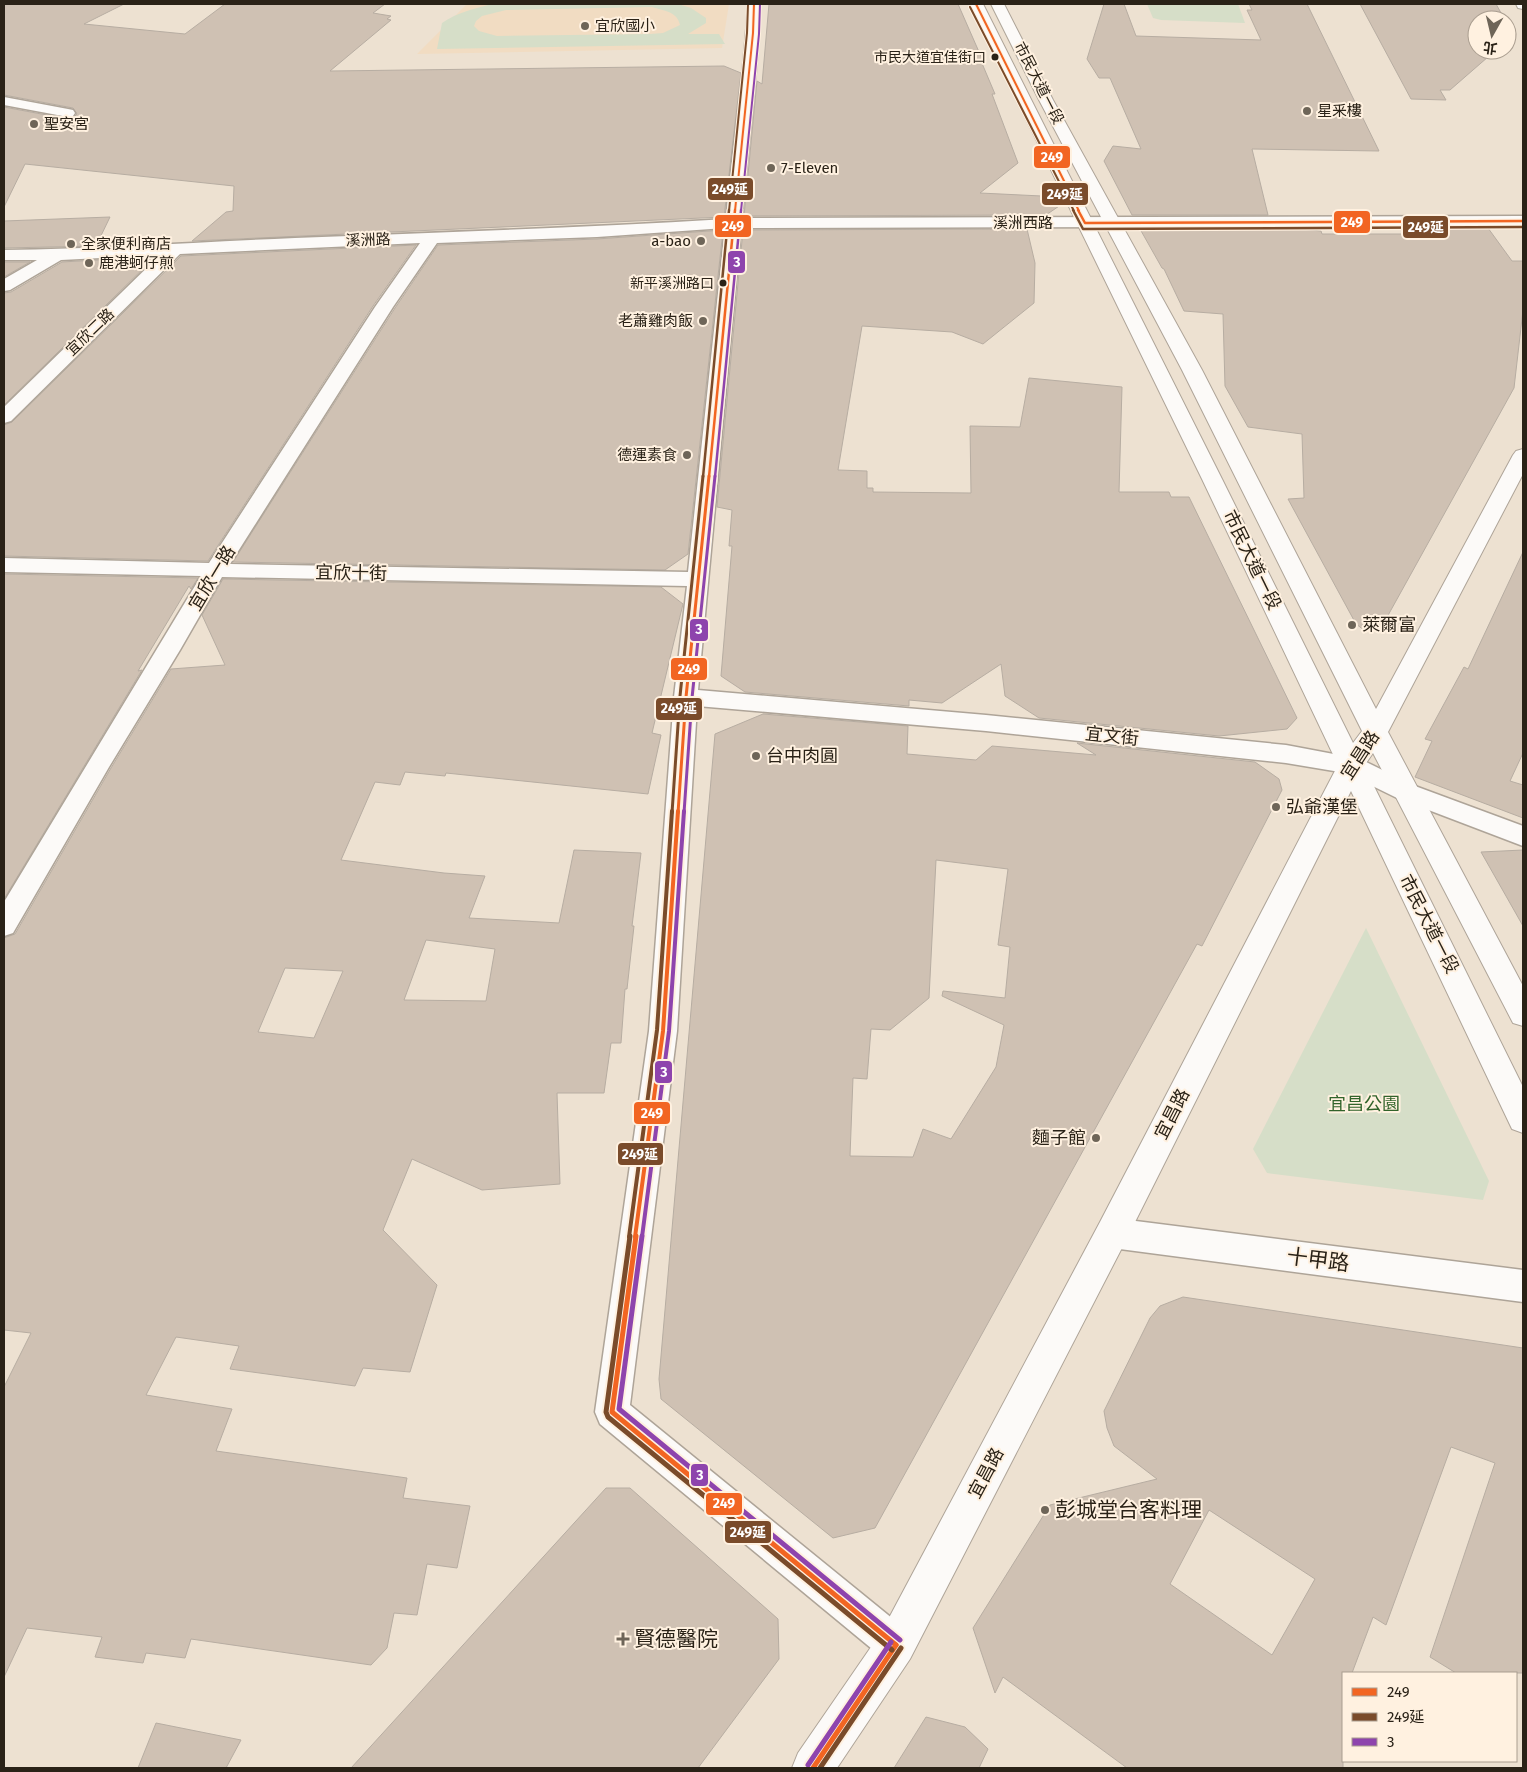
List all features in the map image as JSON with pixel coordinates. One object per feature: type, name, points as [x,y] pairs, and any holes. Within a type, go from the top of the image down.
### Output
[{"type":"street","points":[[754,4],[753,33],[733,223],[729,283],[686,696],[663,1031],[612,1412],[896,1645]]},
{"type":"street","name":"市民大道一段","points":[[976,4],[1212,479],[1523,1119]]},
{"type":"street","name":"市民大道一段","points":[[998,4],[1046,100],[1192,370],[1406,792],[1523,1014]]},
{"type":"street","points":[[4,101],[68,113]]},
{"type":"street","name":"溪洲西路","points":[[733,223],[1523,221]]},
{"type":"street","name":"溪洲路","points":[[4,254],[57,255],[176,248],[597,232],[733,223]]},
{"type":"street","name":"宜欣一路","points":[[4,926],[100,761],[169,650],[216,569],[373,323],[432,238]]},
{"type":"street","name":"宜欣二路","points":[[4,417],[176,248]]},
{"type":"street","points":[[4,286],[57,255]]},
{"type":"street","name":"宜昌路","points":[[813,1768],[896,1645],[1112,1233],[1351,765],[1376,731],[1523,455]]},
{"type":"street","name":"宜欣十街","points":[[4,565],[216,569],[336,574],[698,579]]},
{"type":"street","name":"宜文街","points":[[686,696],[995,724],[1286,754],[1351,765],[1406,792],[1523,836]]},
{"type":"street","name":"十甲路","points":[[1112,1233],[1523,1286]]},
{"type":"shaded area","name":"宜欣國小","points":[[467,4],[729,4],[722,48],[417,54]]},
{"type":"green space","points":[[492,4],[678,4],[691,8],[706,18],[706,23],[688,34],[719,34],[725,44],[437,49],[442,23],[460,13]],"holes":[[[652,7],[673,14],[680,25],[663,33],[650,34],[497,36],[479,31],[474,26],[476,21],[482,16],[506,10]]]},
{"type":"green space","points":[[1147,4],[1238,4],[1245,23],[1161,20],[1153,18]]},
{"type":"green space","name":"宜昌公園","points":[[1366,928],[1489,1181],[1483,1200],[1267,1173],[1253,1149]]},
{"type":"building","points":[[4,4],[124,4],[84,24],[185,34],[225,4],[385,4],[373,13],[391,16],[387,19],[391,20],[330,71],[724,66],[741,73],[724,217],[192,241],[226,212],[233,211],[234,186],[25,164],[4,207],[4,107],[68,119],[73,118],[77,114],[73,108],[4,95]]},
{"type":"building","points":[[769,4],[958,4],[983,61],[981,61],[995,94],[992,94],[1018,163],[980,193],[1062,197],[1065,202],[1046,215],[744,216],[757,81],[762,84]]},
{"type":"building","points":[[1104,4],[1124,4],[1136,36],[1261,40],[1247,10],[1252,10],[1249,4],[1307,4],[1379,151],[1252,149],[1268,215],[1132,215],[1104,161],[1113,146],[1141,149],[1110,78],[1099,78],[1087,59]]},
{"type":"building","points":[[1360,4],[1496,4],[1499,10],[1467,10],[1467,60],[1484,60],[1450,90],[1440,90],[1446,100],[1411,99]]},
{"type":"building","points":[[110,217],[96,246],[4,248],[4,221]]},
{"type":"building","points":[[1293,228],[1321,231],[1322,234],[1429,234],[1425,228],[1488,228],[1512,261],[1523,261],[1523,310],[1514,388],[1381,628],[1364,630],[1356,624],[1288,499],[1304,498],[1302,434],[1248,427],[1225,386],[1223,314],[1184,311],[1164,269],[1140,229]]},
{"type":"building","points":[[1027,229],[1035,263],[1034,303],[983,344],[952,332],[862,326],[838,470],[867,471],[867,488],[873,488],[873,492],[971,493],[970,426],[1020,427],[1029,378],[1122,387],[1119,492],[1169,492],[1171,497],[1189,497],[1297,718],[1287,729],[1219,736],[1039,718],[1005,696],[1001,664],[942,703],[909,700],[909,706],[745,692],[721,676],[732,546],[729,546],[732,510],[717,507],[743,230]]},
{"type":"building","points":[[723,230],[688,554],[665,570],[233,562],[395,308],[438,245],[597,239]]},
{"type":"building","points":[[416,245],[373,306],[208,561],[4,556],[4,425],[12,422],[181,256]]},
{"type":"building","points":[[154,258],[4,405],[4,293],[11,292],[62,262]]},
{"type":"building","points":[[4,262],[30,262],[4,277]]},
{"type":"building","points":[[1523,552],[1523,753],[1510,781],[1523,785],[1523,818],[1415,777],[1432,741],[1425,739],[1464,667],[1468,669]]},
{"type":"building","points":[[4,574],[198,578],[191,589],[189,586],[138,671],[142,670],[4,899]]},
{"type":"building","points":[[223,579],[661,587],[683,604],[652,733],[661,735],[648,794],[446,773],[445,776],[405,772],[400,785],[375,782],[341,860],[444,873],[485,876],[469,918],[559,923],[574,850],[641,853],[627,989],[625,989],[621,1043],[611,1043],[604,1093],[557,1093],[560,1184],[482,1190],[412,1159],[383,1230],[437,1285],[410,1372],[363,1368],[355,1386],[230,1369],[239,1346],[176,1337],[146,1395],[232,1409],[216,1451],[407,1478],[403,1498],[470,1506],[457,1568],[427,1564],[417,1615],[394,1613],[387,1648],[371,1665],[191,1639],[185,1658],[146,1653],[143,1663],[95,1657],[102,1637],[27,1628],[4,1677],[4,1387],[31,1333],[4,1330],[4,938],[15,934],[171,669],[225,665],[202,615]],"holes":[[[426,940],[495,949],[486,1001],[404,1000]],[[285,968],[343,971],[314,1038],[258,1032]]]},
{"type":"building","points":[[763,714],[908,726],[907,754],[976,760],[992,746],[1096,755],[1077,743],[1255,762],[1279,779],[1282,790],[1202,946],[1197,944],[875,1528],[833,1538],[661,1399],[659,1379],[715,734]],"holes":[[[936,860],[1008,869],[998,945],[1010,947],[1005,998],[943,991],[942,996],[1004,1025],[996,1067],[951,1139],[923,1129],[913,1157],[850,1156],[853,1078],[867,1079],[871,1029],[890,1030],[929,998]]]},
{"type":"building","points":[[1523,850],[1523,926],[1481,852]]},
{"type":"building","points":[[1183,1297],[1523,1348],[1523,1673],[1454,1672],[1430,1657],[1495,1463],[1451,1447],[1386,1625],[1373,1617],[1352,1672],[1342,1672],[1343,1768],[1127,1768],[1003,1677],[995,1693],[973,1628],[1050,1505],[1157,1479],[1114,1446],[1107,1428],[1104,1411],[1150,1318],[1160,1306]],"holes":[[[1209,1510],[1315,1579],[1272,1655],[1170,1584]]]},
{"type":"building","name":"賢德醫院","points":[[606,1488],[630,1488],[778,1619],[779,1659],[698,1768],[351,1768]]},
{"type":"building","points":[[926,1717],[965,1727],[988,1749],[979,1768],[894,1768]]},
{"type":"building","points":[[156,1723],[241,1740],[226,1768],[138,1768]]},
{"type":"transit line","name":"249延","points":[[748,4],[747,33],[733,155],[723,282],[680,696],[657,1030],[606,1412],[608,1417],[892,1650]]},
{"type":"transit line","name":"249","points":[[754,4],[753,33],[739,155],[729,283],[686,697],[663,1031],[612,1412],[896,1645]]},
{"type":"transit line","name":"3","points":[[760,4],[759,34],[745,156],[735,284],[692,698],[669,1031],[619,1409],[900,1640]]},
{"type":"transit line","name":"249","points":[[976,4],[1085,223],[1523,221]]},
{"type":"transit line","name":"249延","points":[[970,7],[1083,229],[1523,227]]},
{"type":"transit line","name":"3","points":[[808,1765],[891,1642]]},
{"type":"transit line","name":"249","points":[[813,1768],[896,1645]]},
{"type":"transit line","name":"249延","points":[[820,1768],[901,1648]]},
{"type":"place","name":"宜欣國小","points":[[585,26]]},
{"type":"place","name":"市民大道宜佳街口","points":[[995,57]]},
{"type":"place","name":"星釆樓","points":[[1307,111]]},
{"type":"place","name":"聖安宮","points":[[34,124]]},
{"type":"place","name":"7-Eleven","points":[[771,168]]},
{"type":"place","name":"a-bao","points":[[701,241]]},
{"type":"place","name":"全家便利商店","points":[[71,244]]},
{"type":"place","name":"鹿港蚵仔煎","points":[[89,263]]},
{"type":"place","name":"新平溪洲路口","points":[[723,283]]},
{"type":"place","name":"老蕭雞肉飯","points":[[703,321]]},
{"type":"place","name":"德運素食","points":[[687,455]]},
{"type":"place","name":"萊爾富","points":[[1352,625]]},
{"type":"place","name":"台中肉圓","points":[[756,756]]},
{"type":"place","name":"弘爺漢堡","points":[[1276,807]]},
{"type":"place","name":"麵子館","points":[[1096,1138]]},
{"type":"place","name":"彭城堂台客料理","points":[[1045,1510]]},
{"type":"place","name":"賢德醫院","points":[[623,1639]]}]
